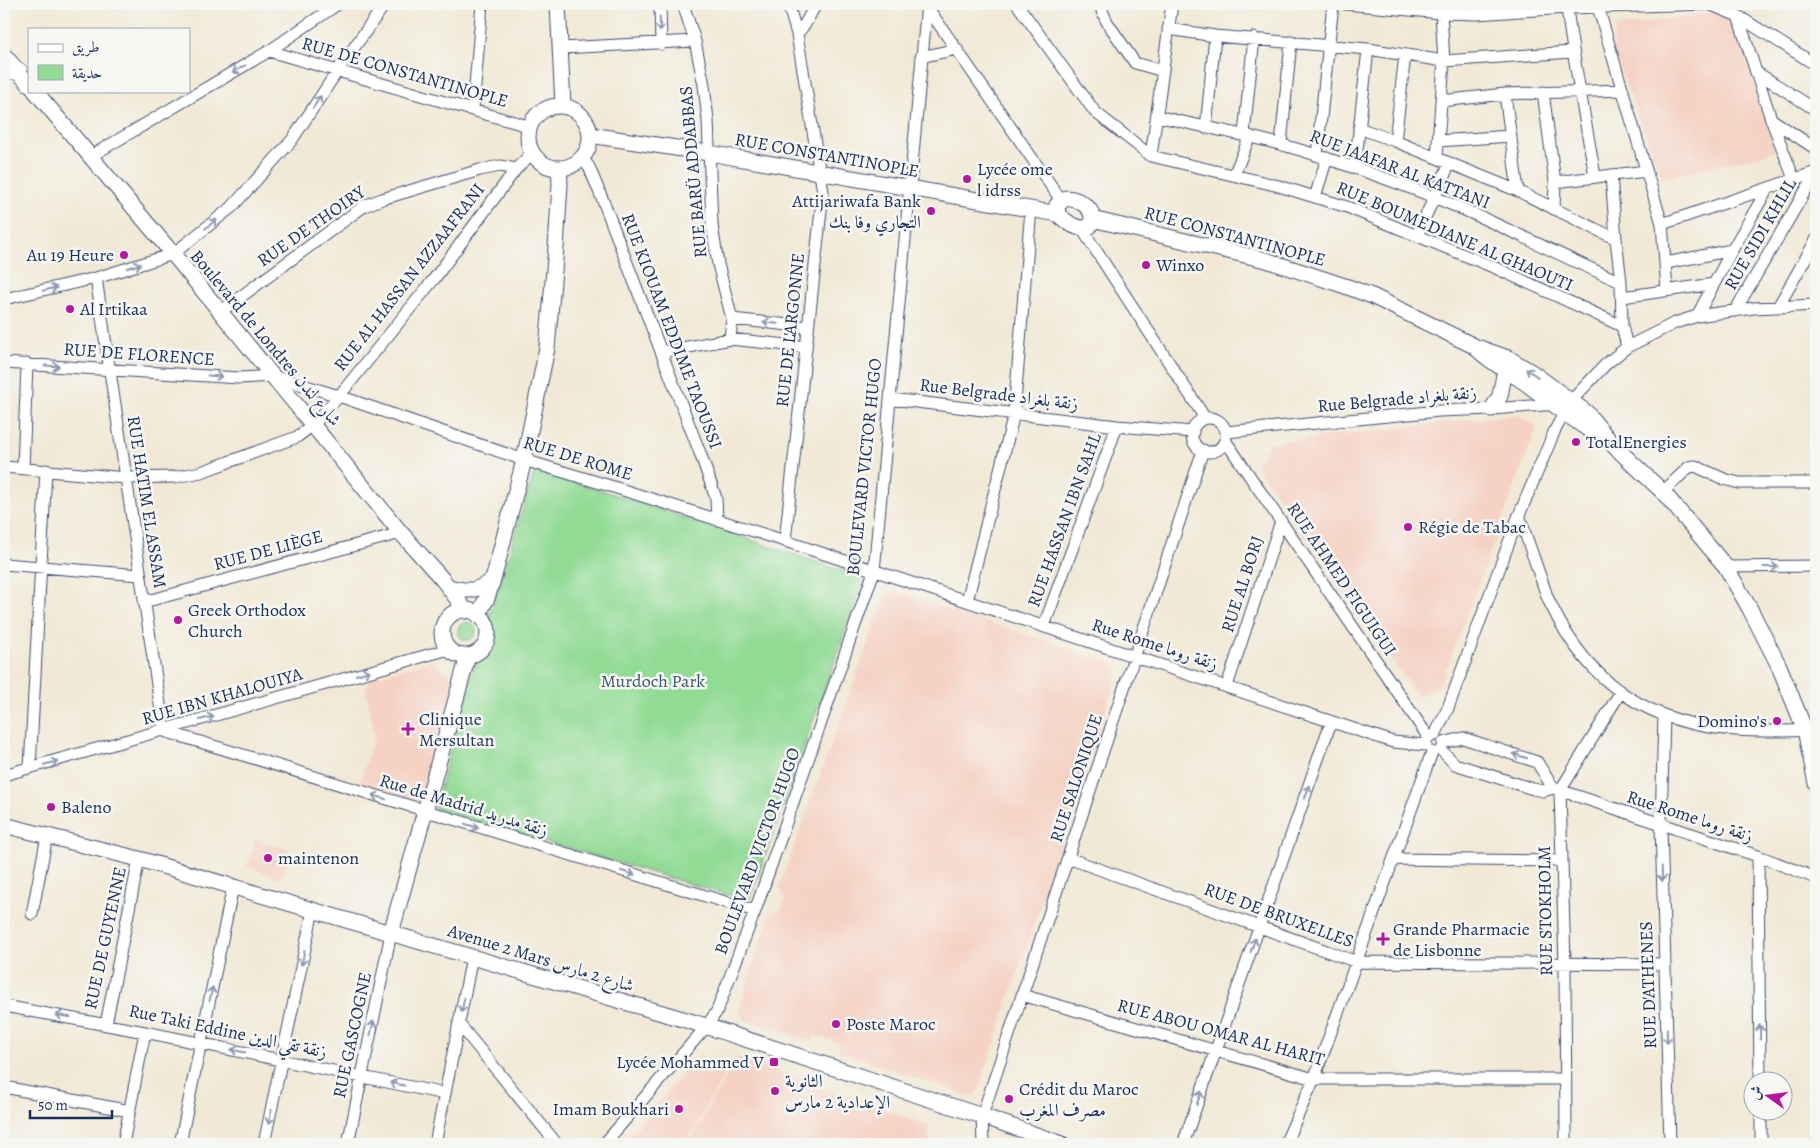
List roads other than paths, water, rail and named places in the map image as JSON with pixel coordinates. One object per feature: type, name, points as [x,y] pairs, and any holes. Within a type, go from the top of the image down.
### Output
[{"type":"street","points":[[91,156],[269,51],[338,4]]},
{"type":"street","points":[[4,299],[96,278],[173,254],[232,207],[267,170],[292,140],[338,70],[385,4]]},
{"type":"street","points":[[473,109],[482,4]]},
{"type":"street","points":[[558,4],[562,48],[563,106]]},
{"type":"street","points":[[660,4],[661,44]]},
{"type":"street","name":"RUE BARÜ ADDABBAS","points":[[684,4],[695,41],[706,102],[712,225],[718,264],[732,319],[730,339]]},
{"type":"street","name":"RUE DE L'ARGONNE","points":[[785,541],[823,192],[797,34],[788,4]]},
{"type":"street","points":[[797,34],[816,4]]},
{"type":"street","points":[[926,4],[1060,207],[1069,224],[1087,224]]},
{"type":"street","name":"BOULEVARD VICTOR HUGO","points":[[604,1144],[717,1011],[755,911],[874,571],[926,4]]},
{"type":"street","name":"RUE BOUMEDIANE AL GHAOUTI","points":[[1017,4],[1095,112],[1151,156],[1280,186],[1348,207],[1498,269],[1622,326]]},
{"type":"street","points":[[1102,4],[1102,11],[1107,22],[1135,63],[1163,71]]},
{"type":"street","points":[[1151,156],[1172,4]]},
{"type":"street","points":[[1315,197],[1322,157],[1333,4]]},
{"type":"street","points":[[1346,4],[1441,14],[1477,9],[1709,4],[1738,16],[1816,65]]},
{"type":"street","points":[[1598,7],[1662,224],[1668,290]]},
{"type":"street","points":[[1567,8],[1572,52],[1596,177]]},
{"type":"street","points":[[1437,157],[1444,61],[1441,14]]},
{"type":"street","points":[[1738,16],[1771,119],[1794,179]]},
{"type":"street","points":[[1168,29],[1216,36],[1368,49],[1444,61],[1572,52]]},
{"type":"street","points":[[1206,128],[1216,36]]},
{"type":"street","points":[[1234,176],[1247,135],[1254,38]]},
{"type":"street","points":[[562,48],[695,41]]},
{"type":"street","points":[[1281,144],[1291,42]]},
{"type":"street","points":[[922,57],[957,49]]},
{"type":"street","points":[[1355,168],[1368,49]]},
{"type":"street","name":"RUE DE CONSTANTINOPLE","points":[[269,51],[531,127]]},
{"type":"street","points":[[4,55],[17,75]]},
{"type":"street","points":[[1395,141],[1405,55]]},
{"type":"street","points":[[1756,72],[1816,110]]},
{"type":"street","points":[[1441,101],[1505,94],[1623,90]]},
{"type":"street","name":"Boulevard de Londres شارع لندن","points":[[36,92],[173,254],[401,532],[472,613]]},
{"type":"street","points":[[1544,92],[1555,182],[1554,209]]},
{"type":"street","points":[[1505,94],[1518,190]]},
{"type":"street","points":[[563,106],[574,110],[583,117],[590,135],[588,148],[582,158],[571,165],[559,168],[547,165],[536,157],[529,139],[531,127],[536,118],[544,111],[553,107],[563,106]]},
{"type":"street","name":"RUE JAAFAR AL KATTANI","points":[[1157,116],[1206,128],[1247,135],[1355,168],[1434,198],[1621,282]]},
{"type":"street","points":[[1771,119],[1816,148]]},
{"type":"street","points":[[1359,128],[1518,190],[1616,238]]},
{"type":"street","name":"RUE CONSTANTINOPLE","points":[[590,135],[709,153],[1031,209],[1060,207]]},
{"type":"street","points":[[1438,141],[1511,136]]},
{"type":"street","name":"RUE AL HASSAN AZZAAFRANI","points":[[4,467],[126,478],[176,477],[201,472],[297,438],[314,424],[339,396],[434,279],[516,169],[533,152]]},
{"type":"street","name":"RUE KIOUAM EDDIME TAOUSSI","points":[[582,158],[589,167],[604,202],[662,352],[716,498],[717,520]]},
{"type":"street","points":[[1417,235],[1450,162]]},
{"type":"street","name":"RUE DE THOIRY","points":[[220,312],[364,206],[486,168],[500,166],[516,169]]},
{"type":"street","points":[[472,613],[486,624],[487,639],[482,649],[474,654],[468,656],[456,654],[449,649],[444,638],[445,624],[453,615],[472,613],[487,598],[524,460],[547,348],[556,248],[560,184],[559,168]]},
{"type":"street","points":[[1555,182],[1646,171]]},
{"type":"street","points":[[1611,175],[1621,282],[1622,326],[1626,347]]},
{"type":"street","points":[[1662,224],[1767,190],[1794,179],[1814,179]]},
{"type":"street","name":"RUE SIDI KHLIL","points":[[1736,311],[1814,179]]},
{"type":"street","points":[[1697,316],[1767,190]]},
{"type":"street","points":[[1060,207],[1066,198],[1071,198],[1084,204],[1090,210],[1087,224],[1206,418]]},
{"type":"street","points":[[967,601],[1014,414],[1031,209]]},
{"type":"street","name":"RUE CONSTANTINOPLE","points":[[1087,224],[1266,260],[1301,270],[1372,296],[1474,346],[1508,358],[1533,373],[1563,406]]},
{"type":"street","points":[[1778,306],[1816,240]]},
{"type":"street","points":[[1666,263],[1732,250]]},
{"type":"street","name":"RUE HATIM EL ASSAM","points":[[96,278],[164,731]]},
{"type":"street","points":[[1622,297],[1714,284]]},
{"type":"street","points":[[1284,1144],[1314,1079],[1358,962],[1434,744],[1519,515],[1563,406],[1626,347],[1674,323],[1697,316],[1815,303]]},
{"type":"street","points":[[732,319],[808,327]]},
{"type":"street","points":[[662,352],[730,339],[806,347]]},
{"type":"street","name":"RUE CONSTANTINOPLE","points":[[1474,346],[1488,360],[1563,406]]},
{"type":"street","name":"RUE DE FLORENCE","points":[[4,363],[239,378],[272,376]]},
{"type":"street","points":[[23,468],[27,364]]},
{"type":"street","points":[[1492,409],[1500,396],[1505,370]]},
{"type":"street","name":"RUE DE ROME","points":[[272,376],[339,396],[524,460],[785,541],[874,571]]},
{"type":"street","name":"Rue Belgrade زنقة بلغراد","points":[[891,400],[1117,426],[1193,432]]},
{"type":"street","points":[[1563,406],[1586,412],[1614,446],[1663,492],[1726,567],[1811,730],[1816,782]]},
{"type":"street","name":"Rue Belgrade زنقة بلغراد","points":[[1226,436],[1439,411],[1563,406]]},
{"type":"street","points":[[1206,418],[1219,421],[1225,427],[1226,436],[1223,445],[1211,452],[1203,450],[1195,443],[1193,432],[1196,424],[1206,418]]},
{"type":"street","name":"RUE HASSAN IBN SAHL","points":[[1044,626],[1117,426]]},
{"type":"street","name":"RUE AHMED FIGUIGUI","points":[[1226,436],[1434,744]]},
{"type":"street","name":"RUE SALONIQUE","points":[[982,1116],[1203,450]]},
{"type":"street","points":[[1663,492],[1689,467],[1696,466],[1724,479],[1739,483],[1816,483]]},
{"type":"street","points":[[30,768],[46,470]]},
{"type":"street","points":[[1519,515],[1550,605],[1574,644],[1596,672],[1620,693],[1664,716],[1693,724],[1735,730],[1811,730]]},
{"type":"street","name":"RUE AL BORJ","points":[[1227,686],[1282,521]]},
{"type":"street","name":"RUE DE LIÈGE","points":[[144,602],[401,532]]},
{"type":"street","points":[[4,564],[140,575]]},
{"type":"street","points":[[1726,567],[1816,566]]},
{"type":"street","name":"Rue Rome زنقة روما","points":[[874,571],[1393,742],[1434,744],[1464,738],[1537,762],[1557,790]]},
{"type":"street","points":[[449,587],[475,590],[493,580]]},
{"type":"street","name":"RUE IBN KHALOUIYA","points":[[4,775],[449,649]]},
{"type":"street","points":[[391,933],[468,656]]},
{"type":"street","points":[[1557,790],[1620,693]]},
{"type":"street","name":"RUE D'ATHENES","points":[[1664,716],[1661,825],[1670,1144]]},
{"type":"street","points":[[1183,1144],[1331,722]]},
{"type":"street","name":"Rue de Madrid زنقة مدريد","points":[[164,731],[755,911]]},
{"type":"street","name":"Rue Rome زنقة روما","points":[[1434,744],[1454,764],[1533,789],[1542,791],[1557,790],[1758,856],[1816,878]]},
{"type":"street","name":"RUE STOKHOLM","points":[[1557,790],[1562,861],[1566,1144]]},
{"type":"street","name":"Avenue 2 Mars شارع 2 مارس","points":[[4,825],[139,859],[706,1026],[1062,1144]]},
{"type":"street","points":[[32,914],[47,836]]},
{"type":"street","points":[[1758,856],[1760,1070]]},
{"type":"street","name":"RUE DE BRUXELLES","points":[[1068,858],[1358,962],[1665,964]]},
{"type":"street","name":"RUE DE GUYENNE","points":[[106,1024],[139,859]]},
{"type":"street","points":[[1394,859],[1562,861]]},
{"type":"street","points":[[180,1144],[233,886]]},
{"type":"street","points":[[264,1144],[313,910]]},
{"type":"street","name":"RUE GASCOGNE","points":[[348,1144],[391,933]]},
{"type":"street","points":[[435,1144],[472,957]]},
{"type":"street","name":"RUE ABOU OMAR AL HARIT","points":[[1022,995],[1314,1079],[1564,1079]]},
{"type":"street","name":"Rue Taki Eddine زنقة تقي الدين","points":[[4,1006],[106,1024],[445,1094]]},
{"type":"street","points":[[459,1024],[558,1144]]},
{"type":"street","points":[[123,1144],[145,1032]]},
{"type":"street","points":[[4,1087],[130,1111]]},
{"type":"street","points":[[982,1116],[983,1144]]},
{"type":"street","points":[[1760,1120],[1761,1144]]},
{"type":"place","name":"Lycée ome l idrss","points":[[967,179]]},
{"type":"place","name":"Attijariwafa Bank التجاري وفا بنك","points":[[931,211]]},
{"type":"place","name":"Au 19 Heure","points":[[124,255]]},
{"type":"place","name":"Winxo","points":[[1146,265]]},
{"type":"place","name":"Al Irtikaa","points":[[70,309]]},
{"type":"place","name":"TotalEnergies","points":[[1576,442]]},
{"type":"place","name":"Régie de Tabac","points":[[1408,527]]},
{"type":"place","name":"Greek Orthodox Church","points":[[178,620]]},
{"type":"place","name":"Domino's","points":[[1777,721]]},
{"type":"place","name":"Clinique Mersultan","points":[[408,729]]},
{"type":"place","name":"Baleno","points":[[51,807]]},
{"type":"place","name":"maintenon","points":[[268,858]]},
{"type":"place","name":"Grande Pharmacie de Lisbonne","points":[[1383,939]]},
{"type":"place","name":"Poste Maroc","points":[[836,1024]]},
{"type":"place","name":"Lycée Mohammed V","points":[[774,1062]]},
{"type":"place","name":"الثانوية الإعدادية 2 مارس","points":[[775,1091]]},
{"type":"place","name":"Crédit du Maroc مصرف المغرب","points":[[1009,1099]]},
{"type":"place","name":"Imam Boukhari","points":[[679,1109]]},
{"type":"park label","name":"Murdoch Park","points":[[653,681]]}]
